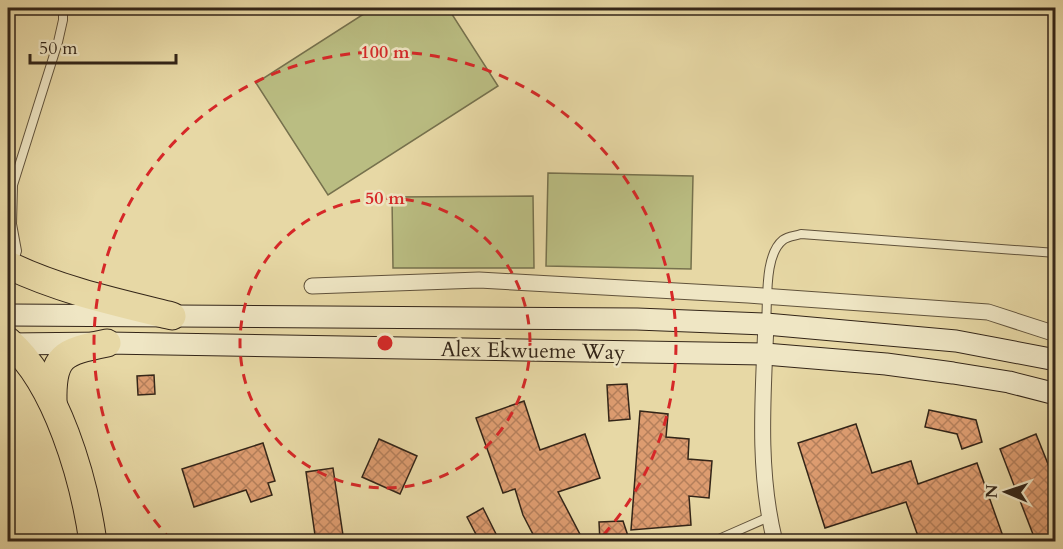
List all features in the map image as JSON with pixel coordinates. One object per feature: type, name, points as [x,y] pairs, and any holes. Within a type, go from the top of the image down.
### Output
[{"type":"highway","points":[[9,266],[86,296],[172,316]]},
{"type":"highway","points":[[9,343],[39,379],[53,402],[83,494],[93,542]]},
{"type":"highway","points":[[53,402],[54,371],[59,362],[78,349],[107,343]]},
{"type":"street","points":[[312,286],[479,280],[768,296],[988,312],[1056,334]]},
{"type":"street","name":"Alex Ekwueme Way","points":[[8,315],[637,319],[766,324],[956,341],[1056,360]]},
{"type":"street","points":[[766,324],[764,482],[775,542]]},
{"type":"street","name":"Alex Ekwueme Way","points":[[9,343],[765,354],[886,364],[953,373],[1010,382],[1056,394]]},
{"type":"lane","points":[[9,266],[17,251],[12,224],[10,183],[58,42],[63,8]]},
{"type":"lane","points":[[766,324],[770,259],[781,242],[788,237],[801,234],[1056,254]]},
{"type":"lane","points":[[712,542],[769,517]]},
{"type":"green space","points":[[373,8],[448,8],[498,86],[328,195],[256,83]]},
{"type":"green space","points":[[548,173],[693,176],[691,269],[546,266]]},
{"type":"green space","points":[[533,196],[534,268],[393,268],[392,197]]},
{"type":"building","points":[[154,375],[155,394],[138,395],[137,376]]},
{"type":"building","points":[[627,384],[630,419],[609,421],[607,385]]},
{"type":"building","points":[[524,401],[540,450],[585,434],[600,478],[558,492],[584,542],[537,542],[523,515],[515,489],[503,493],[476,418]]},
{"type":"building","points":[[929,410],[976,420],[982,442],[962,449],[957,434],[925,427]]},
{"type":"building","points":[[640,411],[668,414],[666,437],[689,439],[688,459],[712,461],[709,498],[689,496],[691,525],[631,530]]},
{"type":"building","points":[[856,424],[872,473],[911,461],[918,484],[977,463],[1005,542],[920,542],[906,502],[825,528],[798,443]]},
{"type":"building","points":[[1036,434],[1056,484],[1056,542],[1036,542],[1000,449]]},
{"type":"building","points":[[379,439],[417,456],[400,494],[362,477]]},
{"type":"building","points":[[263,443],[275,481],[268,483],[272,495],[251,502],[246,490],[194,507],[182,469]]},
{"type":"building","points":[[333,468],[344,542],[316,542],[306,472]]},
{"type":"building","points":[[483,508],[500,542],[480,542],[467,517]]},
{"type":"building","points":[[623,521],[630,542],[600,542],[599,522]]}]
